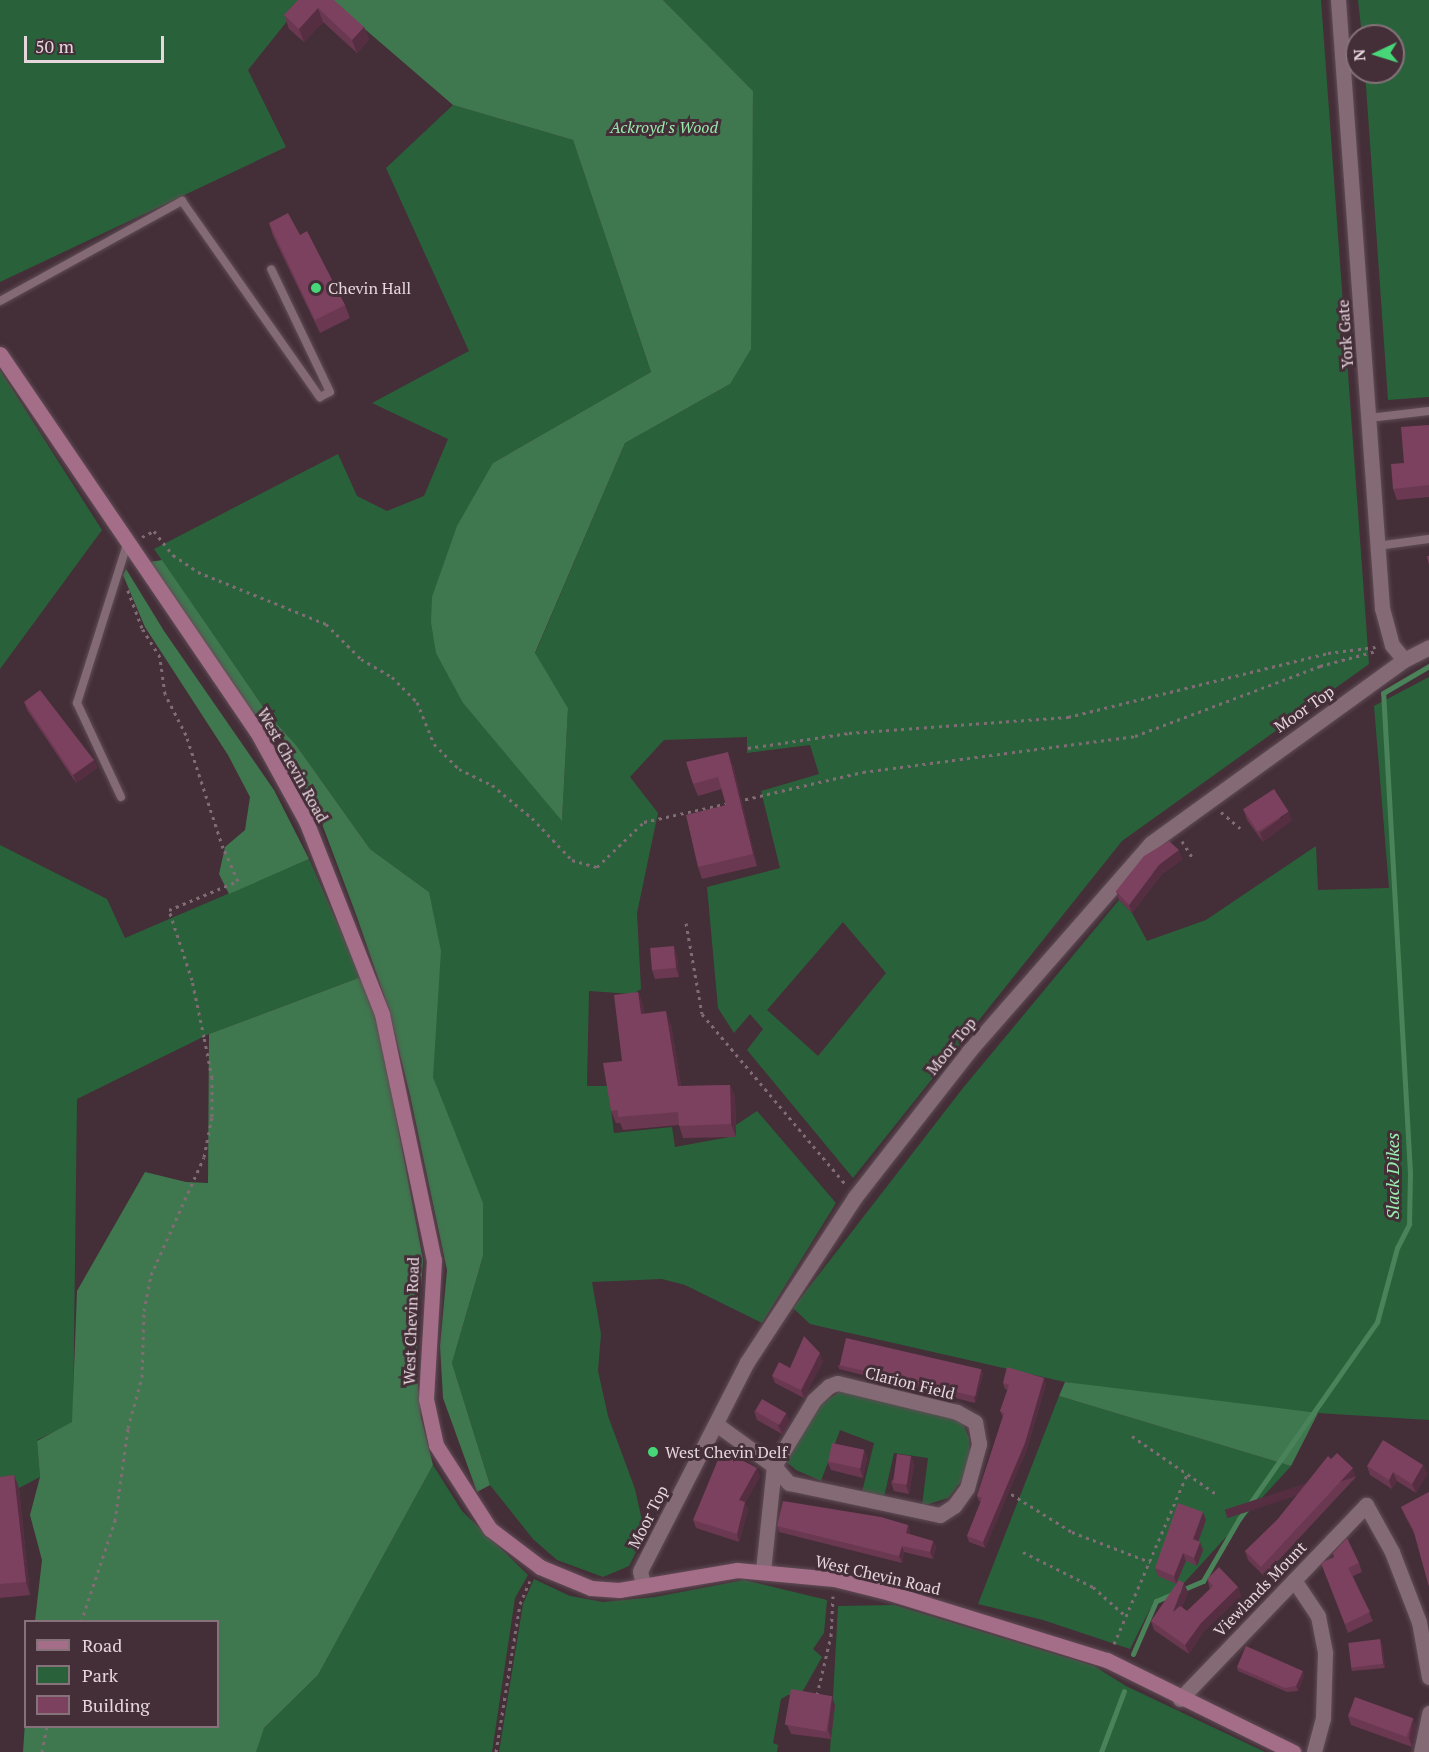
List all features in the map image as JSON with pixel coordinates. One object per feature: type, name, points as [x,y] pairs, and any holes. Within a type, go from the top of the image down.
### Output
[{"type":"street","name":"York Gate","points":[[1338,0],[1382,608],[1392,646],[1404,660]]},
{"type":"street","name":"West Chevin Road","points":[[0,354],[127,544],[257,732],[306,820],[382,1014],[432,1248],[426,1399],[436,1445],[490,1528],[540,1568],[591,1588],[619,1590],[716,1573],[763,1571],[834,1580],[985,1621],[1107,1660],[1180,1699],[1293,1752]]},
{"type":"street","name":"Moor Top","points":[[643,1585],[640,1571],[747,1362],[855,1197],[969,1051],[1150,843],[1404,660],[1429,647]]},
{"type":"street","name":"Clarion Field","points":[[763,1571],[774,1466],[814,1400],[837,1383],[957,1412],[975,1422],[979,1444],[967,1488],[954,1506],[940,1515],[789,1483],[774,1466]]},
{"type":"street","points":[[716,1424],[774,1466]]},
{"type":"street","name":"Viewlands Mount","points":[[1180,1699],[1365,1504],[1392,1552],[1419,1622],[1429,1677]]},
{"type":"street","points":[[1294,1580],[1318,1616],[1325,1653],[1323,1718],[1314,1752]]},
{"type":"street","points":[[1421,1752],[1429,1713]]},
{"type":"lane","points":[[0,301],[182,201],[320,397],[330,392],[271,269]]},
{"type":"lane","points":[[1369,418],[1429,411]]},
{"type":"lane","points":[[1377,546],[1429,539]]},
{"type":"lane","points":[[121,797],[77,703],[127,544]]},
{"type":"path","points":[[127,544],[154,531],[173,555],[198,572],[326,624],[361,659],[392,677],[417,702],[434,744],[459,770],[500,792],[532,818],[572,860],[597,867],[644,822],[658,817],[863,772],[1135,736],[1320,666],[1392,646]]},
{"type":"path","points":[[82,1620],[115,1521],[128,1428],[142,1377],[144,1311],[151,1275],[204,1157],[212,1117],[212,1078],[204,1036],[192,980],[169,910],[238,881],[223,848],[186,735],[165,694],[160,657],[142,628],[134,603],[118,571]]},
{"type":"path","points":[[748,748],[849,733],[1068,717],[1328,653],[1392,646]]},
{"type":"path","points":[[1212,797],[1223,815],[1240,828]]},
{"type":"path","points":[[686,923],[702,1014],[855,1197]]},
{"type":"path","points":[[1132,1436],[1188,1472],[1218,1495]]},
{"type":"path","points":[[1107,1660],[1188,1472]]},
{"type":"path","points":[[999,1487],[1045,1512],[1072,1532],[1150,1562]]},
{"type":"path","points":[[1023,1552],[1093,1587],[1127,1617]]},
{"type":"path","points":[[496,1752],[520,1604],[540,1568]]},
{"type":"path","points":[[817,1695],[831,1636],[834,1580]]},
{"type":"path","points":[[42,1752],[47,1728]]},
{"type":"green space","points":[[0,0],[304,0],[248,70],[286,147],[0,282]]},
{"type":"green space","name":"Ackroyd's Wood","points":[[331,0],[663,0],[753,91],[751,349],[730,384],[625,443],[535,653],[568,708],[562,821],[463,703],[436,653],[431,622],[432,597],[457,526],[493,463],[651,372],[573,140],[453,105]]},
{"type":"green space","points":[[663,0],[1321,0],[1369,664],[1122,841],[853,1178],[747,1050],[763,1029],[750,1014],[734,1033],[718,1008],[707,887],[780,868],[761,791],[819,774],[810,745],[747,753],[747,737],[664,740],[630,777],[658,813],[637,913],[641,989],[633,994],[589,991],[587,1086],[608,1086],[614,1133],[672,1127],[675,1147],[735,1136],[736,1125],[757,1111],[836,1203],[762,1323],[685,1285],[662,1279],[592,1282],[601,1334],[598,1371],[608,1416],[635,1489],[645,1534],[629,1566],[603,1577],[557,1560],[533,1539],[490,1485],[452,1363],[483,1256],[455,1137],[433,1077],[429,892],[370,849],[296,745],[268,714],[154,549],[338,454],[357,496],[387,511],[424,496],[448,439],[372,403],[469,351],[386,168],[453,105],[573,140],[651,372],[493,463],[463,703],[562,820],[568,708],[535,654],[625,443],[730,384],[750,227],[753,91]],"holes":[[[843,922],[886,973],[818,1056],[767,1010]]]},
{"type":"green space","points":[[1358,0],[1429,0],[1429,397],[1388,400],[1366,84],[1405,84],[1405,24],[1361,24]]},
{"type":"green space","points":[[0,370],[102,530],[0,669]]},
{"type":"green space","points":[[162,560],[268,714],[296,745],[370,849],[429,892],[441,951],[433,1077],[483,1203],[483,1256],[452,1363],[490,1485],[477,1492],[443,1398],[440,1346],[447,1270],[410,1095],[389,1010],[313,800],[150,562]]},
{"type":"green space","points":[[126,569],[164,631],[274,790],[309,859],[229,894],[219,874],[225,847],[245,830],[250,797],[228,755],[145,627],[123,575]]},
{"type":"green space","points":[[1429,677],[1429,1420],[1240,1408],[1065,1382],[810,1324],[793,1308],[963,1088],[1119,900],[1132,913],[1147,941],[1206,920],[1316,846],[1318,890],[1389,888],[1374,706]]},
{"type":"green space","points":[[0,845],[107,899],[125,938],[309,859],[361,977],[209,1034],[77,1099],[73,1423],[37,1440],[40,1477],[19,1488],[0,1491]]},
{"type":"green space","points":[[361,977],[378,1022],[423,1260],[416,1362],[421,1418],[433,1465],[318,1675],[264,1728],[256,1752],[23,1752],[25,1728],[219,1728],[219,1620],[35,1620],[42,1560],[30,1515],[40,1477],[37,1441],[72,1422],[77,1291],[145,1172],[186,1182],[208,1183],[209,1034]]},
{"type":"green space","points":[[1065,1382],[1318,1413],[1291,1466],[1059,1396]]},
{"type":"green space","points":[[842,1390],[962,1421],[969,1438],[970,1455],[962,1480],[948,1498],[922,1506],[928,1458],[894,1453],[884,1497],[862,1492],[874,1443],[840,1430],[821,1481],[796,1470],[783,1459],[820,1405]]},
{"type":"green space","points":[[1059,1396],[1291,1466],[1173,1595],[1150,1609],[1130,1649],[1043,1620],[978,1604]]},
{"type":"green space","points":[[433,1465],[462,1511],[528,1575],[515,1598],[492,1752],[255,1752],[264,1728],[318,1675]]},
{"type":"green space","points":[[534,1579],[570,1596],[603,1602],[655,1597],[744,1580],[827,1600],[824,1633],[813,1649],[822,1657],[800,1696],[788,1695],[781,1699],[773,1743],[778,1745],[777,1752],[499,1752],[523,1604]]},
{"type":"green space","points":[[894,1605],[1094,1666],[1126,1686],[1265,1752],[830,1752],[838,1606]]},
{"type":"building","points":[[298,0],[334,0],[364,27],[352,40],[318,8],[299,29],[284,15]]},
{"type":"building","name":"Chevin Hall","points":[[288,213],[300,235],[307,231],[345,305],[315,320],[269,223]]},
{"type":"building","points":[[1429,425],[1429,485],[1393,489],[1391,464],[1404,463],[1401,427]]},
{"type":"building","points":[[40,690],[94,760],[73,775],[24,702]]},
{"type":"building","points":[[728,752],[753,854],[698,867],[686,815],[726,805],[718,777],[693,784],[686,762]]},
{"type":"building","points":[[1274,789],[1289,812],[1258,832],[1243,809]]},
{"type":"building","points":[[1169,841],[1179,850],[1159,865],[1129,905],[1116,891],[1144,856]]},
{"type":"building","points":[[674,946],[676,968],[652,970],[650,948]]},
{"type":"building","points":[[638,992],[641,1014],[666,1011],[678,1086],[730,1085],[731,1124],[679,1126],[678,1112],[618,1117],[618,1110],[611,1111],[603,1063],[622,1061],[614,995]]},
{"type":"building","points":[[804,1336],[820,1353],[801,1390],[772,1376],[779,1362],[790,1368]]},
{"type":"building","points":[[846,1338],[981,1369],[975,1397],[840,1365]]},
{"type":"building","points":[[1007,1367],[1044,1378],[1025,1443],[983,1542],[967,1536],[982,1498],[977,1496],[1004,1413],[1000,1411],[1009,1385],[1003,1383]]},
{"type":"building","points":[[762,1399],[786,1413],[779,1425],[755,1411]]},
{"type":"building","points":[[1383,1440],[1423,1465],[1412,1484],[1393,1472],[1389,1480],[1367,1466]]},
{"type":"building","points":[[832,1443],[864,1450],[860,1468],[828,1462]]},
{"type":"building","points":[[722,1450],[757,1468],[739,1500],[745,1502],[737,1534],[693,1520]]},
{"type":"building","points":[[1337,1453],[1353,1468],[1261,1567],[1245,1551],[1277,1520],[1328,1456],[1331,1459]]},
{"type":"building","points":[[897,1454],[911,1456],[907,1485],[893,1483]]},
{"type":"building","points":[[14,1475],[26,1582],[0,1584],[0,1477]]},
{"type":"building","points":[[1429,1492],[1429,1587],[1413,1529],[1401,1507]]},
{"type":"building","points":[[783,1501],[881,1517],[908,1525],[906,1533],[933,1541],[930,1552],[902,1546],[899,1556],[777,1526]]},
{"type":"building","points":[[1178,1503],[1203,1512],[1193,1539],[1200,1542],[1194,1558],[1183,1553],[1174,1576],[1155,1568]]},
{"type":"building","points":[[1347,1538],[1359,1563],[1348,1568],[1370,1612],[1345,1624],[1321,1563],[1334,1557],[1333,1553]]},
{"type":"building","points":[[1219,1567],[1238,1587],[1201,1623],[1185,1645],[1151,1621],[1179,1580],[1184,1583],[1173,1612],[1180,1606],[1187,1611],[1213,1586],[1207,1579]]},
{"type":"building","points":[[1380,1639],[1383,1664],[1351,1668],[1348,1643]]},
{"type":"building","points":[[1246,1646],[1303,1671],[1296,1686],[1285,1688],[1237,1667]]},
{"type":"building","points":[[791,1689],[832,1696],[826,1732],[785,1724]]},
{"type":"building","points":[[1355,1697],[1413,1718],[1406,1737],[1348,1716]]},
{"type":"waterway","name":"Slack Dikes","points":[[1133,1654],[1156,1601],[1203,1581],[1239,1519],[1377,1322],[1397,1248],[1409,1224],[1410,1173],[1383,693],[1429,666]]},
{"type":"waterway","points":[[1101,1752],[1124,1691]]},
{"type":"place","name":"Chevin Hall","points":[[316,288]]},
{"type":"place","name":"West Chevin Delf","points":[[653,1452]]}]
